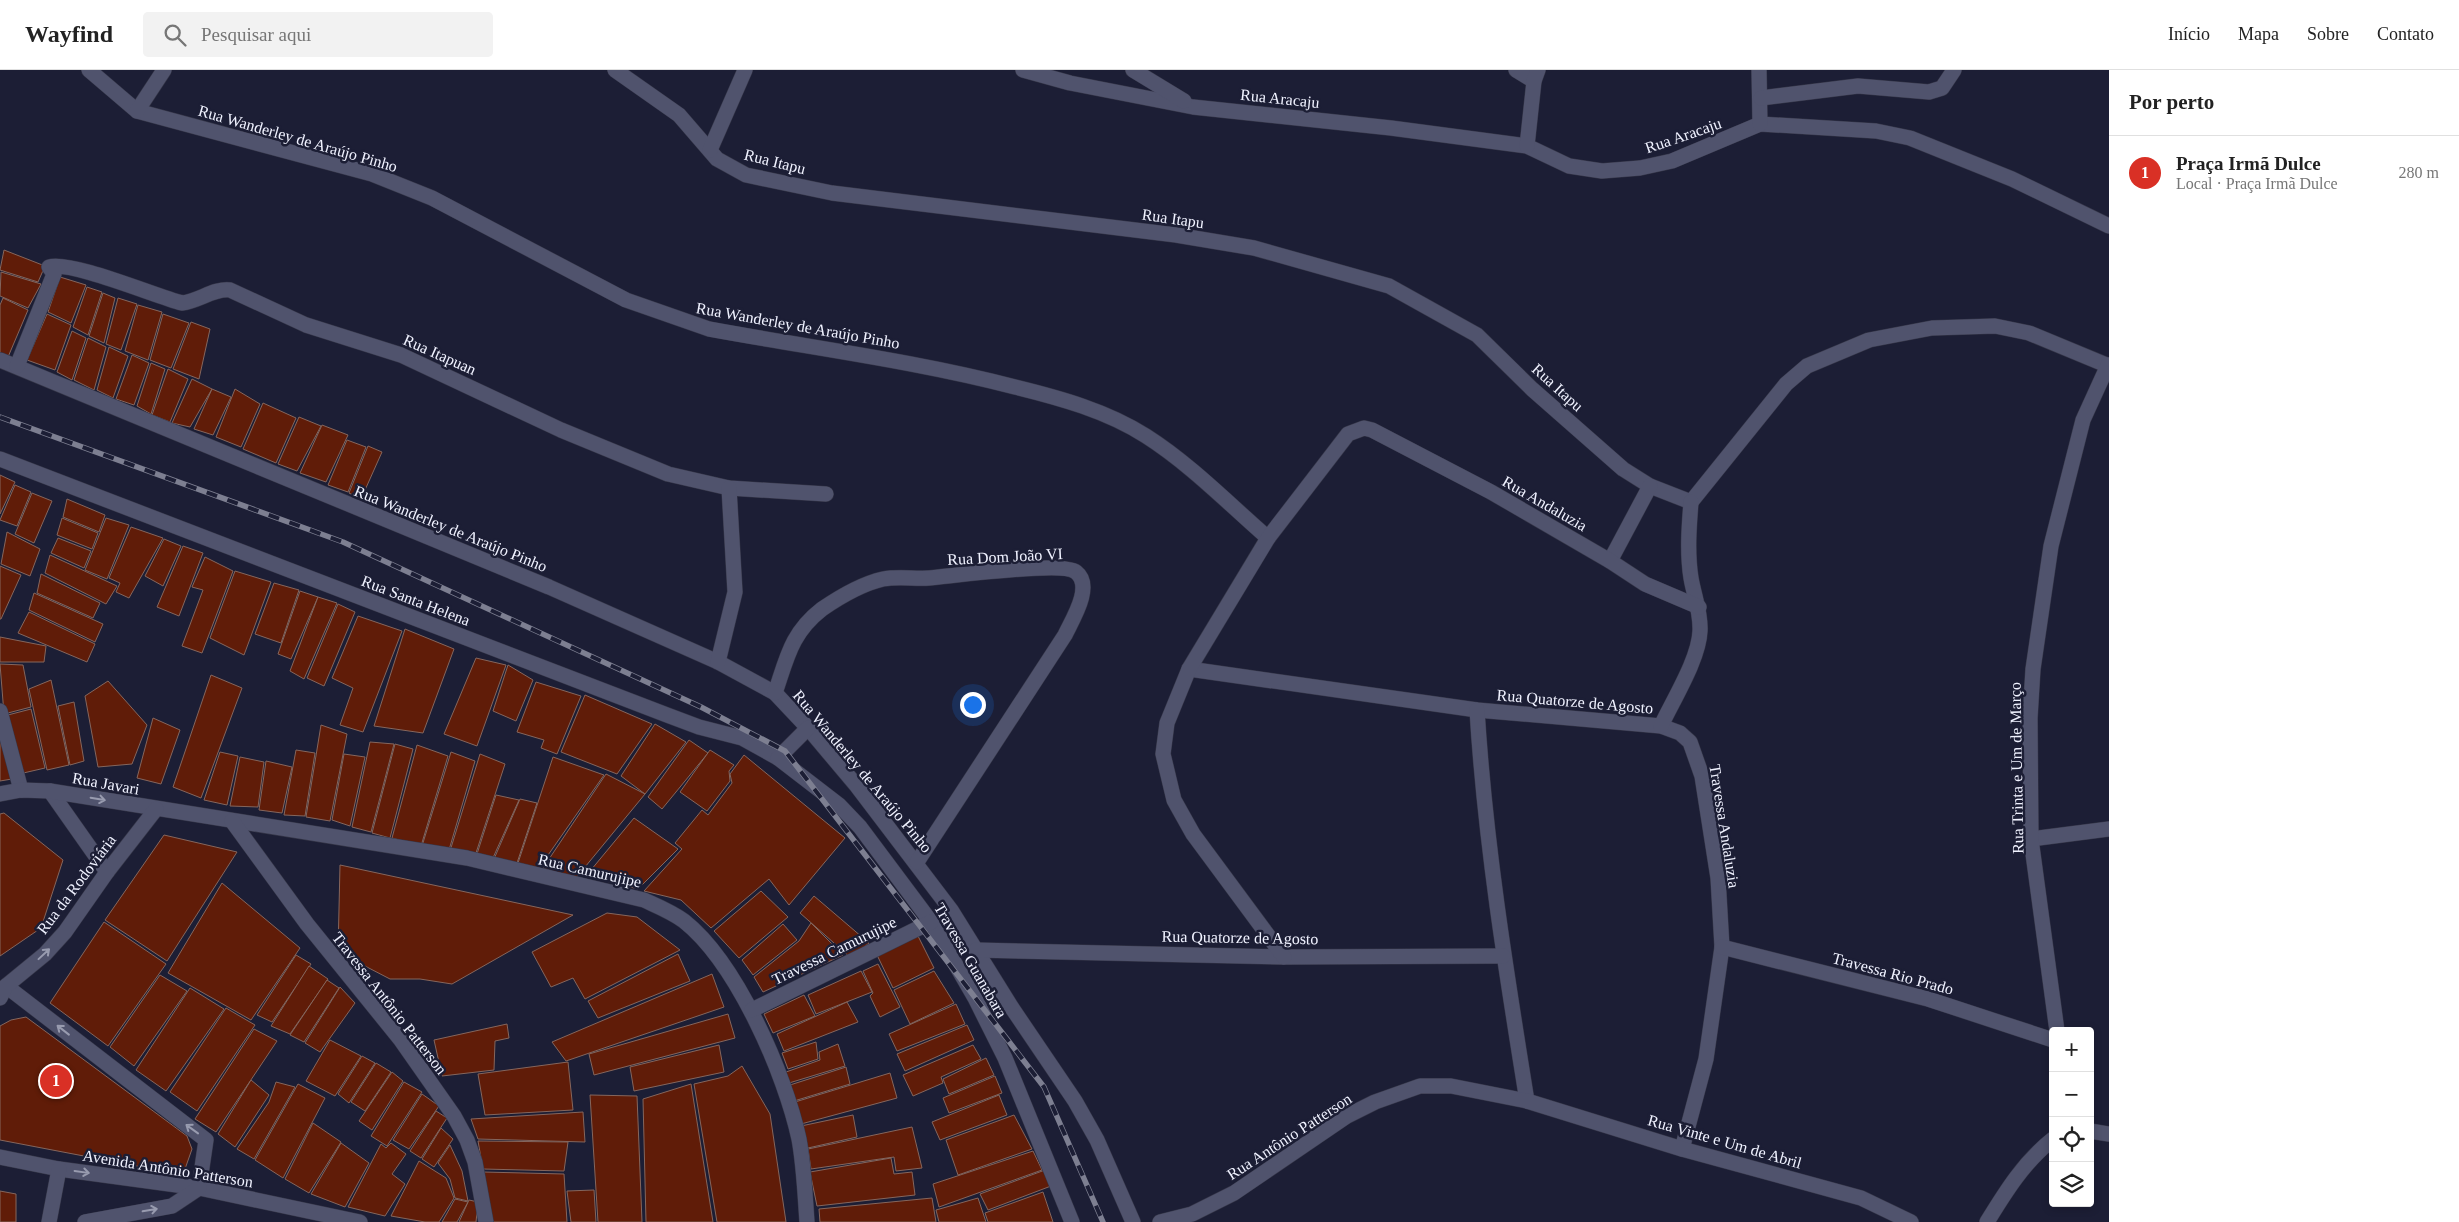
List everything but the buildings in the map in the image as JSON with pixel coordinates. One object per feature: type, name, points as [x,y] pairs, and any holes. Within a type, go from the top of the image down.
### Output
[{"type":"street","name":"Rua Wanderley de Araújo Pinho","points":[[89,70],[137,111],[372,174],[432,198],[626,300],[671,318],[719,331],[966,374],[1049,396],[1106,414],[1146,436],[1182,462],[1268,538]]},
{"type":"street","points":[[137,111],[164,70]]},
{"type":"street","name":"Rua Itapu","points":[[615,70],[679,115],[717,159],[746,175],[832,193],[1128,229],[1254,248],[1389,286],[1477,335],[1532,389],[1609,456],[1650,486],[1691,502]]},
{"type":"street","points":[[710,150],[745,70]]},
{"type":"street","name":"Rua Aracaju","points":[[1023,70],[1070,83],[1193,106],[1526,146],[1569,166],[1602,171],[1640,168],[1672,160],[1760,124],[1876,131],[1910,138],[2012,178],[2109,226]]},
{"type":"street","points":[[1132,70],[1193,106]]},
{"type":"street","points":[[1516,70],[1536,76],[1526,146]]},
{"type":"street","points":[[1759,70],[1760,124]]},
{"type":"street","points":[[1760,98],[1858,86],[1929,92],[1942,88],[1950,79],[1954,70]]},
{"type":"street","name":"Rua Itapuan","points":[[17,366],[54,274],[49,267],[75,268],[182,303],[198,300],[217,291],[230,290],[306,325],[401,355],[561,430],[668,474],[728,488],[826,494]]},
{"type":"street","points":[[1661,726],[1700,632],[1699,607],[1691,578],[1688,549],[1691,502],[1786,384],[1807,366],[1869,340],[1932,328],[1995,326],[2029,333],[2108,365]]},
{"type":"street","name":"Rua Wanderley de Araújo Pinho","points":[[0,360],[549,587],[718,662],[774,693],[808,728],[917,862],[951,910],[1075,1101],[1097,1140],[1133,1222]]},
{"type":"street","name":"Rua Trinta e Um de Março","points":[[2056,1027],[2031,839],[2030,718],[2033,669],[2051,546],[2083,420],[2108,365]]},
{"type":"street","name":"Rua Andaluzia","points":[[1268,538],[1348,434],[1364,428],[1372,430],[1491,492],[1610,561],[1645,584],[1699,607]]},
{"type":"street","name":"Rua Santa Helena","points":[[0,459],[699,727],[742,738],[778,758]]},
{"type":"street","points":[[1610,561],[1650,486]]},
{"type":"street","points":[[718,662],[735,592],[728,488]]},
{"type":"street","points":[[1268,538],[1189,670],[1167,723],[1163,754],[1174,800],[1193,834],[1284,957]]},
{"type":"street","name":"Rua Dom João VI","points":[[774,693],[794,638],[822,610],[868,584],[886,579],[928,578],[1008,570],[1067,568],[1077,572],[1083,582],[1082,595],[1065,635],[917,862]]},
{"type":"street","name":"Rua Quatorze de Agosto","points":[[1189,670],[1477,710],[1661,726]]},
{"type":"street","points":[[1477,710],[1480,767],[1503,956],[1527,1101]]},
{"type":"street","points":[[0,711],[21,790]]},
{"type":"street","name":"Travessa Andaluzia","points":[[1661,726],[1680,733],[1690,742],[1702,776],[1718,878],[1722,947],[1706,1059],[1682,1149]]},
{"type":"street","points":[[778,758],[808,728]]},
{"type":"street","name":"Travessa Guanabara","points":[[778,758],[839,805],[860,827],[931,922],[975,998],[1005,1058],[1072,1222]]},
{"type":"street","name":"Rua Javari","points":[[0,794],[21,790],[50,791],[156,809]]},
{"type":"street","name":"Rua Javari","points":[[50,791],[107,872]]},
{"type":"street","name":"Rua Camurujipe","points":[[156,809],[466,858],[644,900],[684,921],[706,943],[752,1010],[784,1090],[799,1140],[807,1222]]},
{"type":"street","name":"Rua da Rodoviária","points":[[3,992],[45,954],[65,932],[107,872],[156,809]]},
{"type":"street","name":"Travessa Antônio Patterson","points":[[232,822],[307,924],[400,1039],[454,1116],[468,1140],[475,1162],[486,1222]]},
{"type":"street","points":[[2031,839],[2109,829]]},
{"type":"street","name":"Travessa Camurujipe","points":[[752,1010],[931,922]]},
{"type":"street","name":"Travessa Rio Prado","points":[[1722,947],[1928,999],[2049,1039]]},
{"type":"street","name":"Rua Quatorze de Agosto","points":[[976,950],[1284,957],[1503,956]]},
{"type":"street","points":[[3,992],[206,1140],[199,1188],[172,1206],[85,1222]]},
{"type":"street","name":"Rua Antônio Patterson","points":[[1160,1222],[1192,1214],[1234,1193],[1347,1116],[1376,1102],[1420,1086],[1451,1086],[1527,1101]]},
{"type":"street","name":"Rua Vinte e Um de Abril","points":[[1527,1101],[1682,1149],[1861,1198],[1911,1222]]},
{"type":"street","points":[[2094,1132],[2109,1134]]},
{"type":"street","points":[[1987,1222],[2013,1180],[2029,1161],[2049,1143]]},
{"type":"street","name":"Avenida Antônio Patterson","points":[[0,1157],[58,1169],[199,1188],[360,1222]]},
{"type":"street","points":[[49,1222],[58,1169]]},
{"type":"railway","points":[[0,417],[343,542],[701,707],[785,751],[1044,1087],[1103,1222]]},
{"type":"place","name":"Praça Irmã Dulce","points":[[56,1081]]}]
